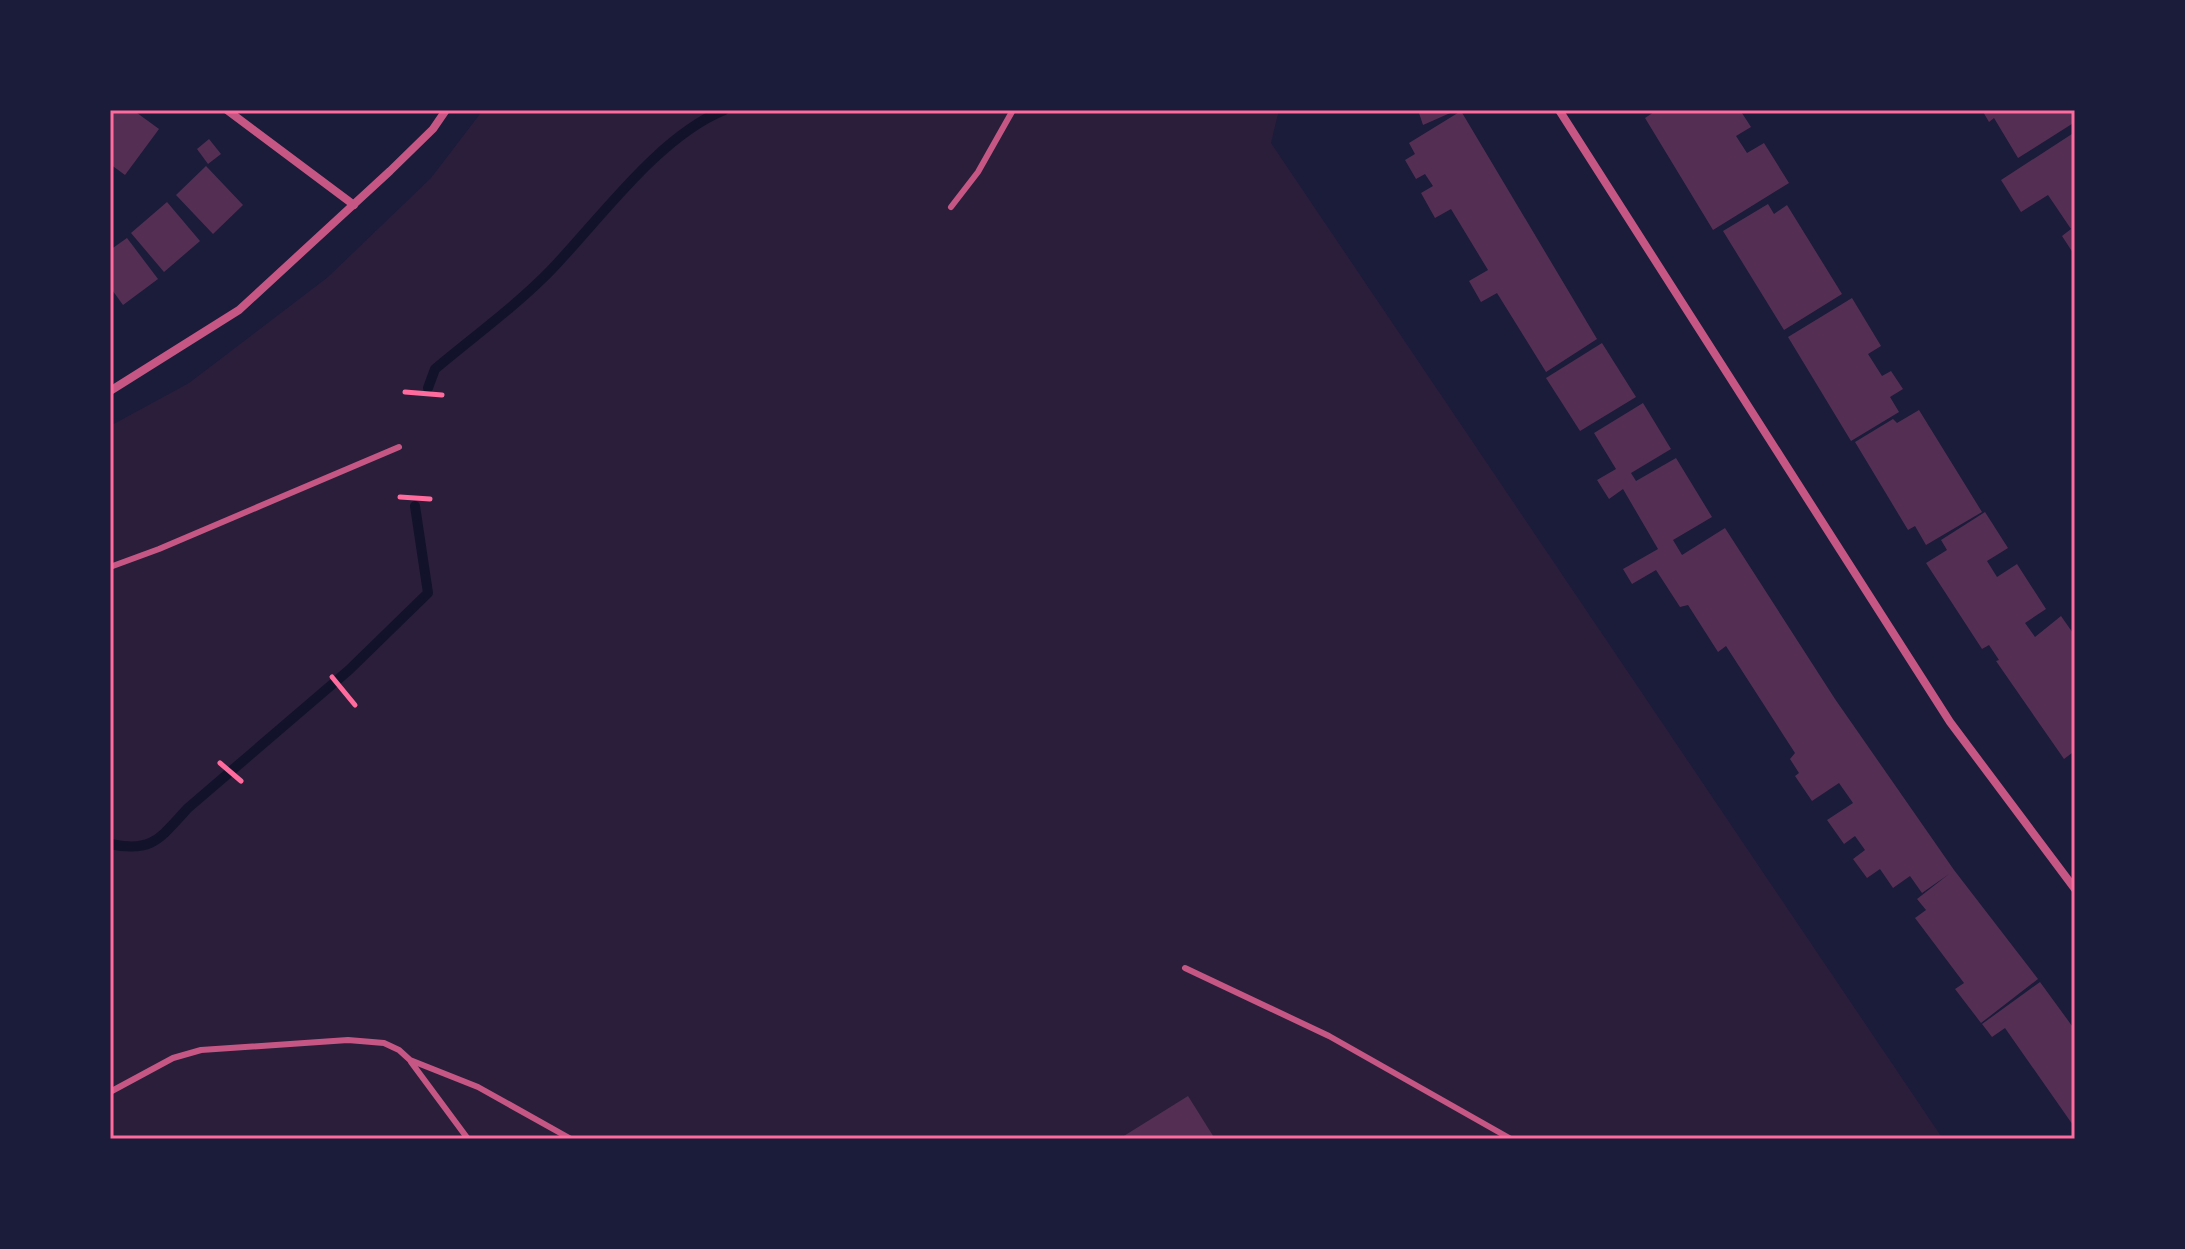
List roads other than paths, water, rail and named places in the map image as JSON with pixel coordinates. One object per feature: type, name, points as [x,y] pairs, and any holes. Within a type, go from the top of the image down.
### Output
[{"type":"street","points":[[227,110],[354,205]]},
{"type":"street","points":[[110,391],[239,310],[433,129],[446,110]]},
{"type":"street","points":[[1559,110],[1950,722],[2075,889]]},
{"type":"lane","points":[[951,207],[978,172],[1013,110]]},
{"type":"lane","points":[[110,567],[173,544],[399,447]]},
{"type":"lane","points":[[1185,968],[1329,1036],[1511,1139]]},
{"type":"lane","points":[[110,1092],[173,1058],[201,1050],[348,1040],[384,1043],[410,1060],[478,1087],[571,1139]]},
{"type":"lane","points":[[410,1060],[468,1139]]},
{"type":"waterway","points":[[428,388],[435,369],[538,283],[653,159],[676,139],[724,110]]},
{"type":"waterway","points":[[110,844],[136,846],[155,841],[188,808],[349,670],[428,593],[415,506]]}]
